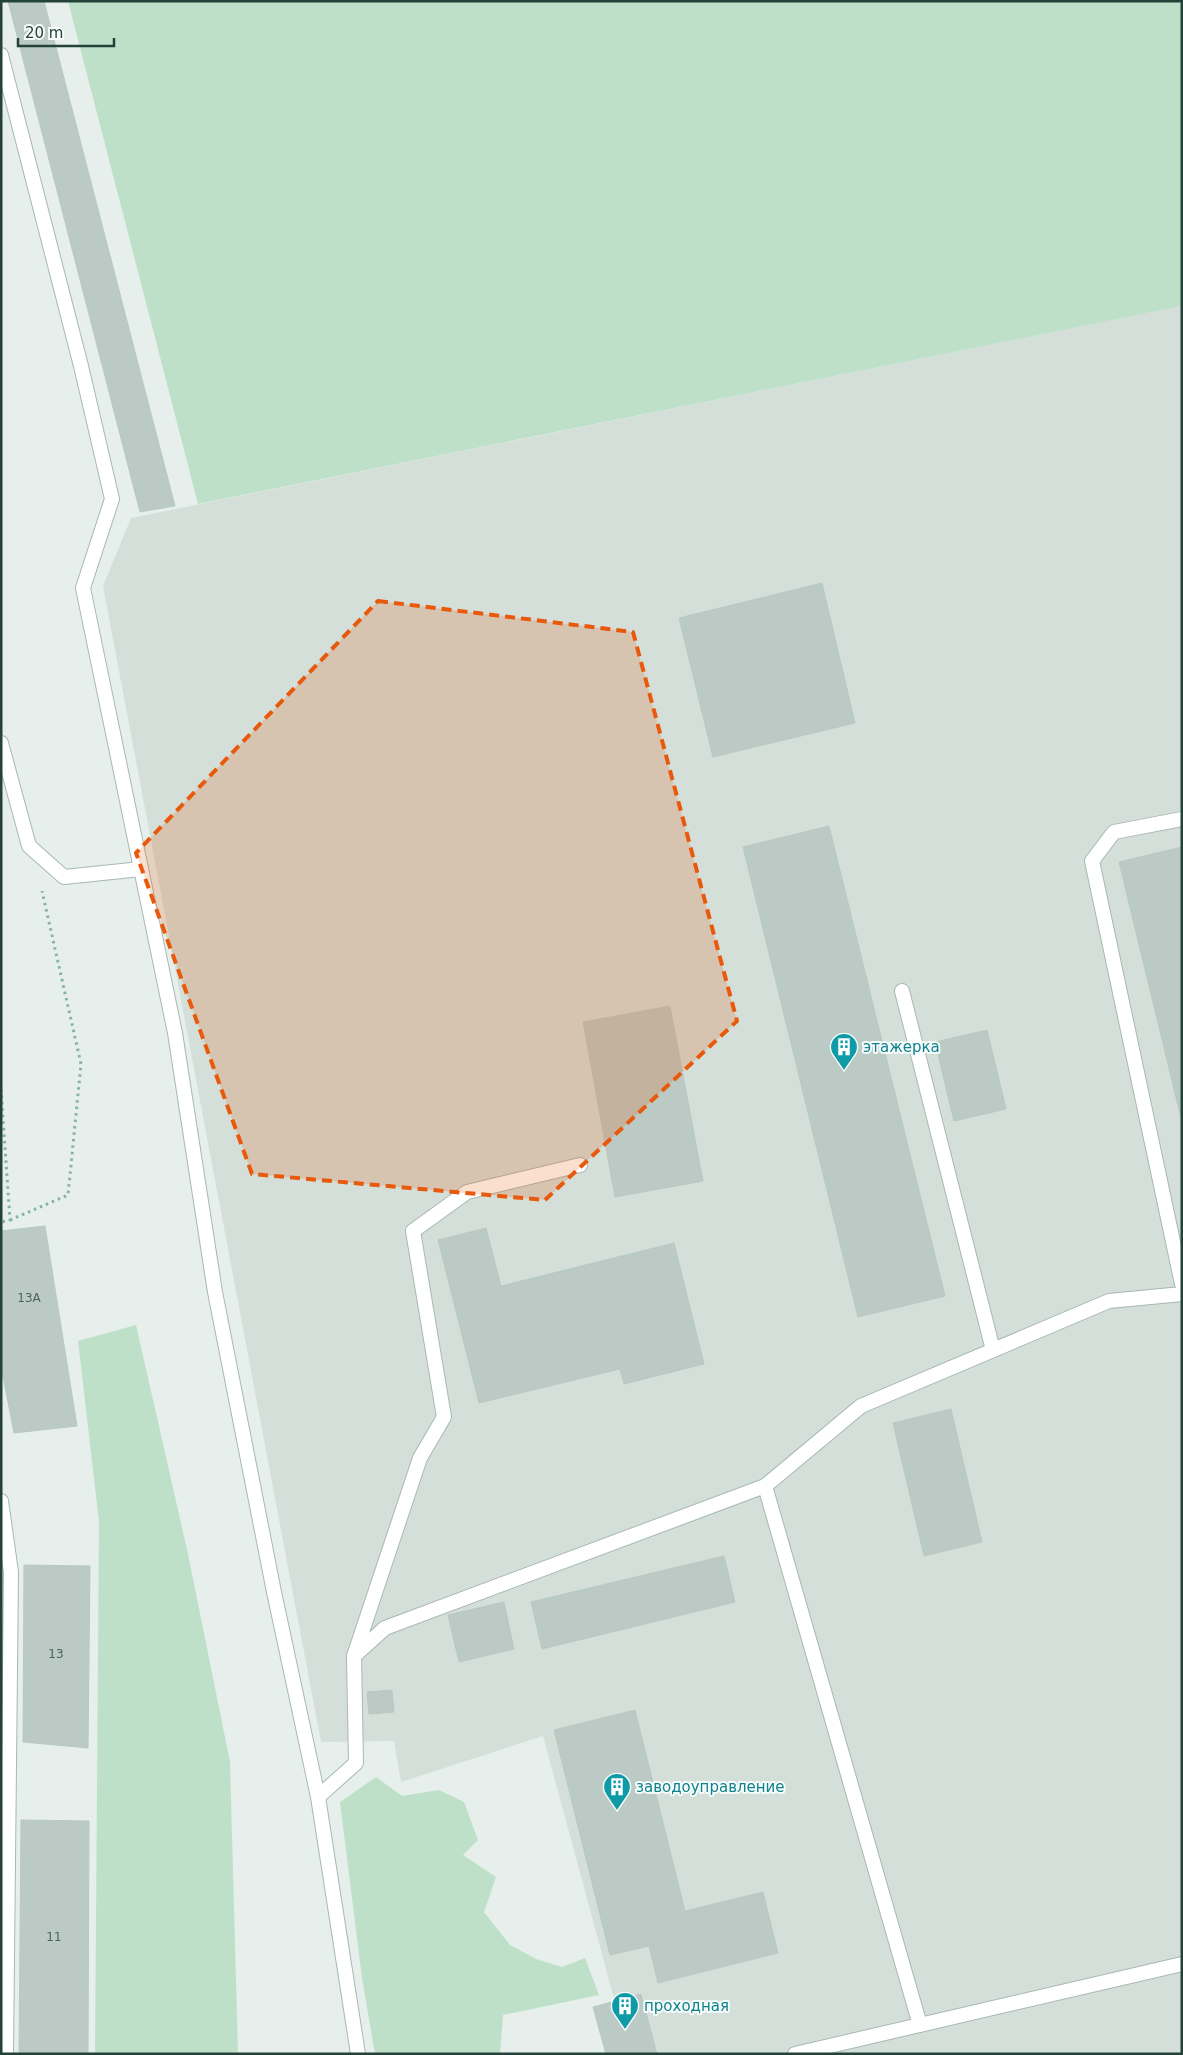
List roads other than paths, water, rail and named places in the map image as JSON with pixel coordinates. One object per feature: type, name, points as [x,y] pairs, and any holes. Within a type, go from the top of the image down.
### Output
[{"type":"lane","points":[[1,55],[82,366],[112,500],[83,588],[175,1033],[215,1292],[274,1592],[318,1797],[358,2054]]},
{"type":"lane","points":[[1,743],[29,846],[50,865],[64,877],[141,869]]},
{"type":"lane","points":[[1182,819],[1114,832],[1092,861],[1182,1284]]},
{"type":"lane","points":[[902,990],[993,1350]]},
{"type":"lane","points":[[318,1797],[356,1763],[354,1656],[420,1458],[444,1417],[413,1231],[467,1192],[580,1165]]},
{"type":"lane","points":[[354,1656],[386,1628],[765,1486],[861,1406],[1109,1301],[1182,1294]]},
{"type":"lane","points":[[765,1486],[920,2025]]},
{"type":"lane","points":[[1,1500],[11,1572],[6,2054]]},
{"type":"lane","points":[[795,2054],[1182,1964]]},
{"type":"place","name":"этажерка","points":[[844,1071]]},
{"type":"place","name":"заводоуправление","points":[[617,1811]]},
{"type":"place","name":"проходная","points":[[625,2030]]}]
